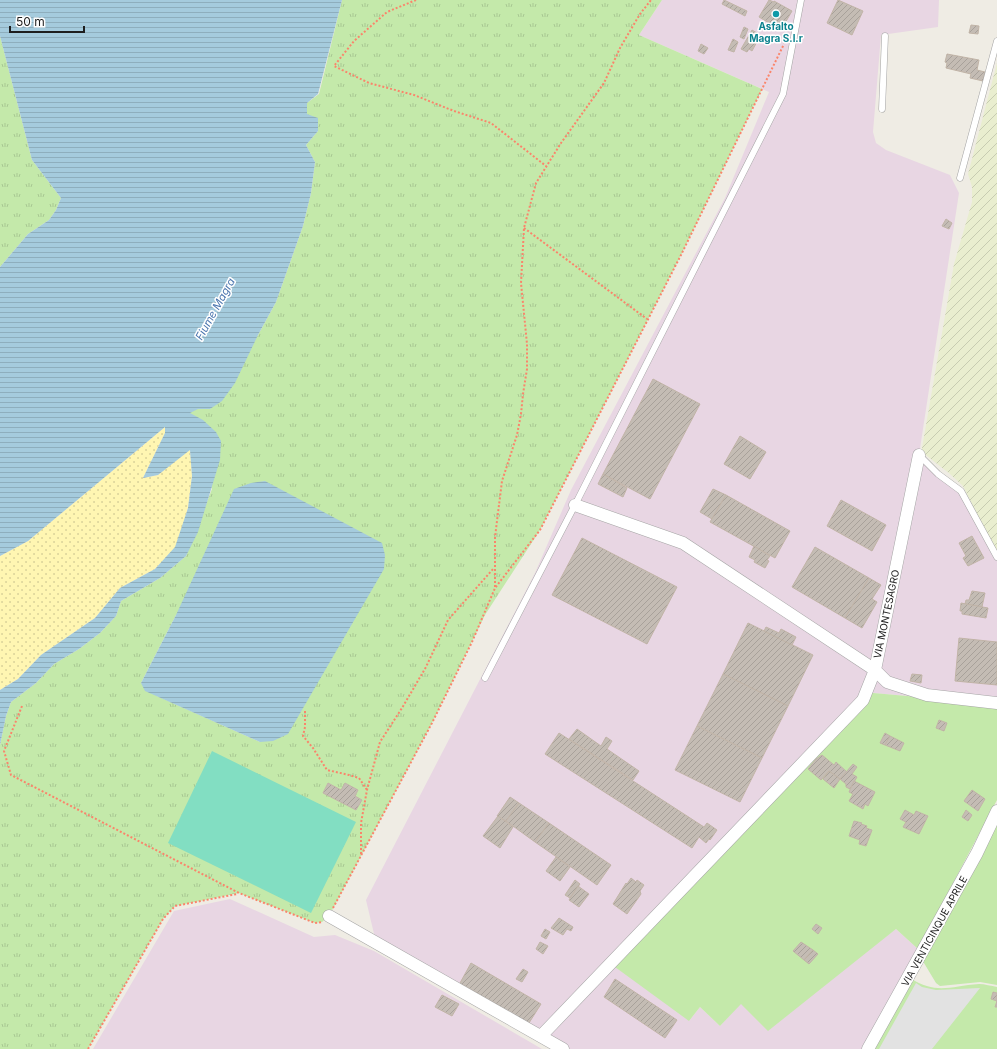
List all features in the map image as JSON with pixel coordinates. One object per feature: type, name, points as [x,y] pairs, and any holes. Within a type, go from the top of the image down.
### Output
[{"type":"street","name":"VIA MONTESAGRO","points":[[919,455],[875,670],[886,682],[927,695],[997,703]]},
{"type":"street","points":[[541,1036],[863,700],[875,670],[683,543],[575,505]]},
{"type":"street","name":"VIA VENTICINQUE APRILE","points":[[868,1049],[977,853],[997,811]]},
{"type":"street","points":[[329,916],[562,1049]]},
{"type":"lane","points":[[485,678],[575,505],[783,94],[801,0]]},
{"type":"lane","points":[[882,109],[885,36]]},
{"type":"lane","points":[[960,178],[997,41]]},
{"type":"lane","points":[[919,455],[938,474],[961,491],[997,557]]},
{"type":"path","points":[[416,0],[388,12],[354,41],[334,66],[369,83],[414,95],[454,111],[491,123],[546,166]]},
{"type":"path","points":[[495,588],[495,537],[502,481],[517,435],[527,369],[527,344],[521,283],[524,228],[536,183],[561,143],[604,83],[620,48],[640,14],[651,0]]},
{"type":"path","points":[[22,706],[4,751],[11,775],[239,893],[315,923],[322,922],[329,916],[435,716],[472,642],[495,588],[540,530],[681,255],[785,43]]},
{"type":"path","points":[[524,228],[647,319]]},
{"type":"path","points":[[361,855],[361,822],[367,790],[380,742],[426,667],[448,620],[494,568]]},
{"type":"path","points":[[306,711],[306,728],[303,736],[327,770],[359,778],[367,790]]},
{"type":"path","points":[[88,1049],[163,919],[175,906],[239,893]]},
{"type":"shaded area","points":[[662,0],[939,0],[938,27],[881,35],[873,132],[876,143],[886,150],[950,175],[959,193],[919,455],[961,491],[997,557],[997,704],[862,692],[689,1021],[700,1007],[720,1026],[741,1003],[872,947],[896,929],[918,949],[867,1049],[565,1049],[375,938],[366,900],[535,573],[571,490],[725,198],[769,92],[639,35]]},
{"type":"shaded area","points":[[230,899],[314,937],[335,935],[374,951],[542,1049],[93,1049],[174,911]]},
{"type":"shaded area","points":[[916,983],[922,987],[936,990],[980,988],[932,1049],[879,1049]]},
{"type":"green space","points":[[342,0],[662,0],[639,35],[762,89],[681,255],[540,530],[485,615],[432,723],[329,916],[322,922],[315,923],[239,893],[175,906],[163,919],[88,1049],[0,1049],[0,745],[6,716],[11,702],[36,683],[54,664],[79,649],[100,633],[116,616],[121,601],[160,578],[186,556],[212,489],[189,413],[198,408],[210,409],[258,335],[276,302],[303,226],[311,193],[315,162],[306,145],[318,131],[307,114],[307,103],[319,94]],"holes":[[[176,615],[260,742],[157,696],[141,683]],[[328,783],[341,790],[345,783],[358,790],[355,796],[362,800],[356,810],[323,793]]]},
{"type":"green space","points":[[0,36],[32,160],[61,198],[56,210],[49,220],[28,234],[0,267]]},
{"type":"green space","points":[[997,63],[997,554],[963,486],[922,452],[922,448],[954,264],[972,202],[972,187],[968,174]]},
{"type":"green space","points":[[862,692],[997,704],[997,800],[918,949],[896,929],[768,1031],[741,1004],[720,1026],[700,1007],[689,1021],[615,967]]},
{"type":"green space","points":[[212,751],[356,822],[311,913],[168,843]]},
{"type":"green space","points":[[997,815],[997,985],[980,982],[940,986],[936,983],[921,958]]},
{"type":"green space","points":[[910,978],[936,988],[979,984],[997,987],[997,1049],[870,1049]]},
{"type":"sand","points":[[165,427],[165,433],[143,478],[158,475],[190,449],[192,476],[188,508],[176,547],[155,569],[120,588],[95,618],[41,655],[18,679],[0,690],[0,556],[28,541]]},
{"type":"water","name":"Fiume Magra","points":[[0,0],[342,0],[318,94],[307,103],[307,114],[318,118],[318,131],[306,145],[315,162],[311,193],[303,226],[276,302],[235,383],[222,401],[210,409],[198,409],[190,413],[203,420],[216,432],[221,441],[220,460],[198,532],[186,556],[160,578],[121,601],[116,616],[100,633],[79,649],[54,664],[36,683],[11,702],[6,716],[0,745],[0,690],[18,679],[41,655],[95,618],[120,588],[155,569],[175,547],[188,508],[192,476],[190,450],[158,475],[143,478],[165,433],[165,427],[28,541],[0,556],[0,267],[28,234],[49,220],[56,210],[61,198],[32,160],[0,36]]},
{"type":"water","points":[[265,481],[382,543],[385,555],[384,569],[288,734],[273,741],[260,742],[145,691],[141,683],[176,615],[234,489],[251,483]]},
{"type":"building","points":[[724,0],[747,11],[745,16],[722,4]]},
{"type":"building","name":"Asfalto Magra S.l.r","points":[[769,0],[774,1],[792,11],[781,30],[759,17]]},
{"type":"building","points":[[838,0],[863,11],[852,35],[827,23]]},
{"type":"building","points":[[971,25],[979,26],[978,34],[969,33]]},
{"type":"building","points":[[744,27],[748,29],[744,39],[740,37]]},
{"type":"building","points":[[752,30],[757,33],[755,36],[759,38],[752,51],[749,49],[747,52],[741,49]]},
{"type":"building","points":[[733,39],[738,42],[734,52],[728,50]]},
{"type":"building","points":[[701,44],[708,48],[704,54],[698,51]]},
{"type":"building","points":[[947,54],[979,60],[977,70],[985,72],[983,81],[970,78],[971,74],[946,68],[947,63],[945,62]]},
{"type":"building","points":[[946,219],[952,223],[949,229],[942,226]]},
{"type":"building","points":[[653,379],[700,404],[650,499],[603,474]]},
{"type":"building","points":[[740,436],[766,452],[750,479],[724,464]]},
{"type":"building","points":[[603,474],[627,488],[623,497],[598,484]]},
{"type":"building","points":[[713,489],[726,495],[712,519],[700,512]]},
{"type":"building","points":[[726,495],[790,531],[775,558],[710,522]]},
{"type":"building","points":[[841,500],[886,525],[872,551],[827,526]]},
{"type":"building","points":[[972,536],[984,558],[968,566],[963,558],[966,556],[959,543]]},
{"type":"building","points":[[582,538],[677,587],[647,644],[552,595]]},
{"type":"building","points":[[754,546],[770,556],[767,560],[769,561],[765,568],[754,562],[755,560],[749,557]]},
{"type":"building","points":[[815,547],[869,578],[845,618],[792,587]]},
{"type":"building","points":[[869,578],[881,585],[872,599],[877,602],[862,628],[845,618]]},
{"type":"building","points":[[972,591],[985,593],[982,607],[965,604],[966,600],[969,600]]},
{"type":"building","points":[[961,603],[988,608],[986,618],[962,614],[962,611],[960,611]]},
{"type":"building","points":[[748,623],[813,655],[788,706],[723,674]]},
{"type":"building","points":[[766,627],[779,633],[781,629],[796,637],[792,645],[764,631]]},
{"type":"building","points":[[959,638],[997,642],[997,685],[955,681]]},
{"type":"building","points":[[723,674],[788,706],[762,758],[697,726]]},
{"type":"building","points":[[912,674],[922,675],[921,683],[910,681]]},
{"type":"building","points":[[939,720],[947,723],[944,731],[936,728]]},
{"type":"building","points":[[697,726],[762,758],[740,802],[675,770]]},
{"type":"building","points":[[577,729],[601,746],[606,737],[612,741],[607,749],[639,771],[633,780],[569,739]]},
{"type":"building","points":[[559,733],[704,827],[707,823],[717,830],[706,843],[699,837],[692,848],[545,754]]},
{"type":"building","points":[[885,733],[890,736],[885,745],[880,743]]},
{"type":"building","points":[[890,736],[904,743],[900,751],[885,745]]},
{"type":"building","points":[[822,755],[834,765],[836,762],[847,772],[840,779],[829,771],[821,780],[808,769],[816,759]]},
{"type":"building","points":[[853,764],[857,767],[852,774],[857,777],[850,789],[846,787],[846,784],[840,779]]},
{"type":"building","points":[[829,771],[840,779],[834,788],[823,779]]},
{"type":"building","points":[[854,781],[875,792],[868,806],[865,804],[863,809],[849,801],[853,794],[849,792]]},
{"type":"building","points":[[328,783],[341,790],[345,783],[358,790],[355,796],[362,800],[356,810],[323,793]]},
{"type":"building","points":[[972,790],[985,799],[978,811],[964,801]]},
{"type":"building","points":[[510,797],[519,803],[506,821],[497,816]]},
{"type":"building","points":[[519,803],[549,823],[535,842],[506,821]]},
{"type":"building","points":[[905,810],[914,815],[916,811],[928,816],[919,834],[903,827],[906,822],[900,819]]},
{"type":"building","points":[[966,810],[972,815],[968,821],[962,817]]},
{"type":"building","points":[[498,816],[513,827],[500,848],[483,836]]},
{"type":"building","points":[[854,821],[862,823],[861,824],[867,826],[866,828],[872,830],[866,846],[859,844],[860,840],[849,836]]},
{"type":"building","points":[[549,823],[611,865],[597,885],[535,842]]},
{"type":"building","points":[[556,857],[570,867],[560,881],[546,871]]},
{"type":"building","points":[[631,878],[644,885],[640,891],[641,894],[627,914],[613,904],[626,883],[627,884]]},
{"type":"building","points":[[575,880],[580,884],[570,898],[565,895]]},
{"type":"building","points":[[578,886],[589,894],[579,907],[569,900]]},
{"type":"building","points":[[559,918],[573,927],[571,931],[567,929],[563,935],[551,928]]},
{"type":"building","points":[[816,924],[822,928],[818,934],[812,929]]},
{"type":"building","points":[[545,929],[550,932],[546,939],[541,936]]},
{"type":"building","points":[[540,942],[548,946],[543,954],[536,949]]},
{"type":"building","points":[[801,942],[813,950],[804,960],[793,951]]},
{"type":"building","points":[[813,950],[818,954],[809,964],[804,960]]},
{"type":"building","points":[[471,963],[541,1004],[529,1023],[460,983]]},
{"type":"building","points":[[523,969],[528,972],[522,982],[516,979]]},
{"type":"building","points":[[615,979],[677,1020],[665,1038],[604,997]]},
{"type":"building","points":[[993,992],[997,993],[997,1001],[991,999]]},
{"type":"building","points":[[442,995],[459,1004],[452,1016],[435,1007]]},
{"type":"place","name":"Asfalto Magra S.l.r","points":[[776,14]]}]
